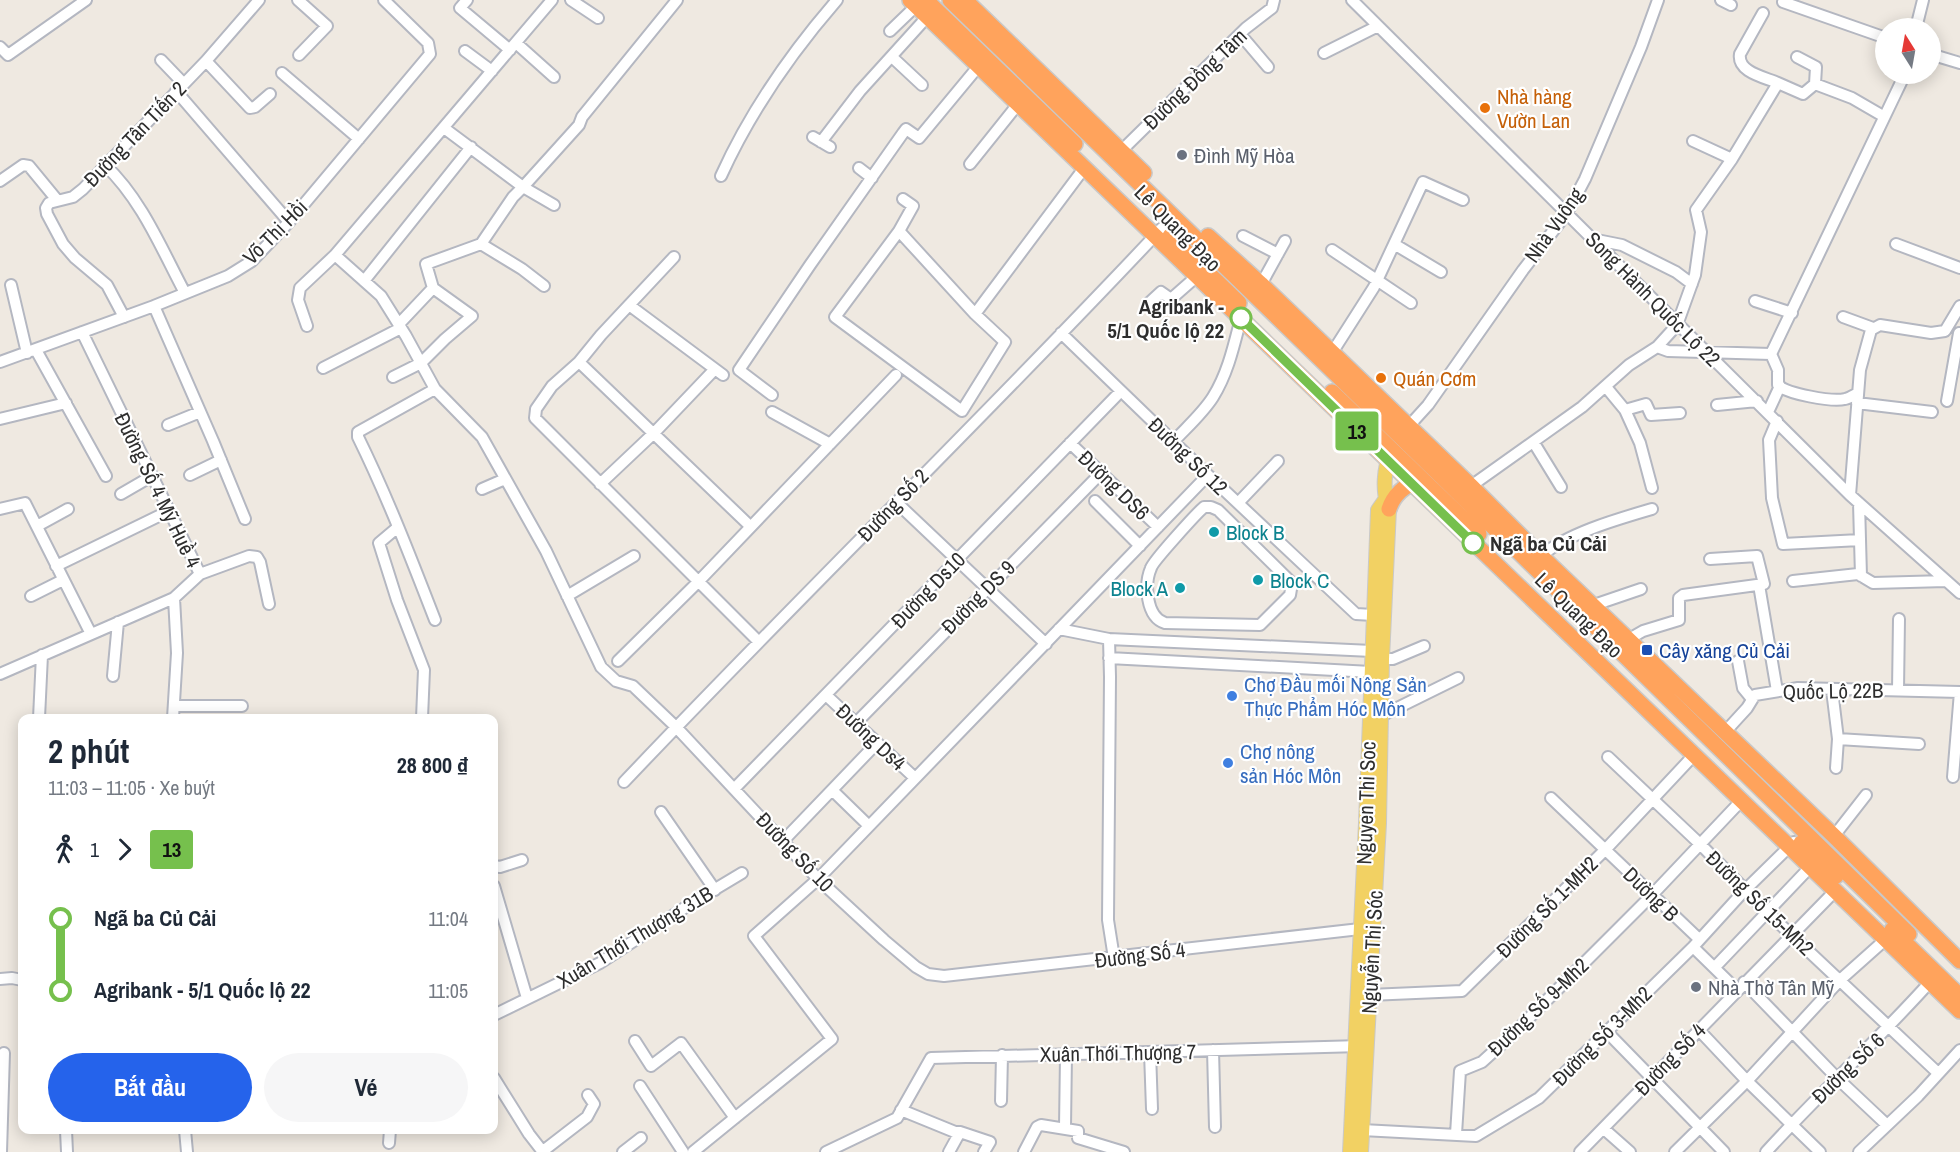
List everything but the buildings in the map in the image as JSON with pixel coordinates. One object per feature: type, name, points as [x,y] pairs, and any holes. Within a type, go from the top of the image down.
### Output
[{"type":"highway","name":"Lê Quang Đạo","points":[[950,0],[1117,154],[1328,358],[1397,444],[1417,482],[1741,801],[1793,842]]},
{"type":"highway","name":"Lê Quang Đạo","points":[[965,0],[1117,154]]},
{"type":"highway","name":"Lê Quang Đạo","points":[[918,2],[927,17],[982,62],[1018,104],[1085,166],[1397,444],[1960,984]]},
{"type":"highway","name":"Lê Quang Đạo","points":[[918,2],[1158,231],[1196,277],[1241,318],[1397,444],[1471,486],[1959,958]]},
{"type":"highway","name":"Lê Quang Đạo","points":[[1417,482],[1793,842],[1960,996]]},
{"type":"highway","points":[[1387,504],[1417,482]]},
{"type":"highway","name":"Lê Quang Đạo","points":[[1815,862],[1836,890],[1960,1011]]},
{"type":"main road","name":"Nguyen Thi Soc","points":[[1350,1152],[1360,1046],[1360,929],[1371,672],[1377,655],[1373,615],[1378,510],[1387,504],[1397,444]]},
{"type":"main road","name":"Nguyễn Thị Sóc","points":[[1361,1152],[1360,1046],[1369,994],[1379,823],[1381,716],[1377,655],[1387,504]]},
{"type":"street","points":[[0,47],[8,55],[86,0]]},
{"type":"street","name":"Đường Tân Tiến 2","points":[[57,200],[73,197],[83,189],[206,61],[259,0]]},
{"type":"street","points":[[298,0],[327,26],[299,55]]},
{"type":"street","name":"Võ Thị Hồi","points":[[0,362],[154,306],[228,276],[252,261],[289,222],[430,54],[428,43],[384,0]]},
{"type":"street","points":[[467,0],[460,8],[554,77]]},
{"type":"street","points":[[307,326],[298,300],[300,288],[335,255],[552,0]]},
{"type":"street","points":[[571,0],[598,18]]},
{"type":"street","points":[[393,377],[421,363],[472,316],[433,288],[426,264],[480,244],[513,197],[579,125],[582,117],[677,0]]},
{"type":"street","points":[[721,176],[745,129],[779,74],[837,0]]},
{"type":"street","name":"Đường Đồng Tâm","points":[[1117,154],[1240,34],[1272,8],[1274,0]]},
{"type":"street","name":"Song Hành Quốc Lộ 22","points":[[1352,0],[1677,325],[1855,499],[1960,593]]},
{"type":"street","name":"Nhà Vuông","points":[[1397,444],[1428,405],[1523,270],[1567,213],[1585,179],[1641,47],[1658,0]]},
{"type":"street","points":[[1720,0],[1731,5]]},
{"type":"street","points":[[1918,18],[1923,0]]},
{"type":"street","points":[[890,31],[918,2]]},
{"type":"street","points":[[1783,2],[1875,34]]},
{"type":"street","points":[[1763,13],[1740,54],[1739,61],[1742,67],[1803,94],[1815,84],[1816,66],[1797,57]]},
{"type":"street","points":[[821,142],[860,92],[927,17]]},
{"type":"street","points":[[1324,53],[1378,26]]},
{"type":"street","points":[[1240,34],[1269,67]]},
{"type":"street","points":[[465,51],[492,71]]},
{"type":"street","points":[[892,57],[922,85]]},
{"type":"street","points":[[1941,57],[1960,63]]},
{"type":"street","points":[[161,60],[180,87],[289,222]]},
{"type":"street","points":[[206,61],[250,108],[255,107],[270,94]]},
{"type":"street","points":[[772,395],[739,370],[906,129],[919,138],[982,62]]},
{"type":"street","points":[[282,73],[359,139]]},
{"type":"street","points":[[1471,486],[1582,407],[1629,365],[1657,347],[1677,325],[1695,275],[1701,232],[1696,210],[1732,159],[1778,83]]},
{"type":"street","points":[[1815,84],[1852,98],[1883,116]]},
{"type":"street","points":[[1771,354],[1900,84]]},
{"type":"street","points":[[970,164],[1018,104]]},
{"type":"street","points":[[444,128],[523,187],[554,205]]},
{"type":"street","points":[[1694,141],[1732,159]]},
{"type":"street","points":[[364,281],[471,147]]},
{"type":"street","points":[[0,181],[22,165],[29,166],[57,200],[49,203],[46,208],[63,244],[75,258],[107,285],[124,317]]},
{"type":"street","points":[[105,165],[119,178],[137,205],[185,293]]},
{"type":"street","points":[[975,314],[1085,166]]},
{"type":"street","points":[[859,168],[872,178]]},
{"type":"street","points":[[1328,358],[1377,281],[1424,182],[1463,200]]},
{"type":"street","points":[[899,231],[975,314],[1005,342],[962,411],[835,317],[899,231],[913,206],[903,199]]},
{"type":"street","name":"Đường Số 2","points":[[624,782],[1158,231]]},
{"type":"street","points":[[1243,236],[1278,254]]},
{"type":"street","points":[[1592,239],[1622,245],[1676,272],[1692,284]]},
{"type":"street","points":[[1258,290],[1285,241]]},
{"type":"street","points":[[480,244],[522,269],[544,286]]},
{"type":"street","points":[[1394,244],[1441,272]]},
{"type":"street","points":[[1896,244],[1960,268]]},
{"type":"street","points":[[1332,250],[1411,303]]},
{"type":"street","name":"Đường Số 10","points":[[335,255],[381,296],[435,389],[482,437],[546,551],[601,667],[616,681],[633,686],[676,727],[819,879],[884,940],[920,969]]},
{"type":"street","points":[[674,257],[579,362],[552,386],[537,409],[535,418],[759,642]]},
{"type":"street","points":[[1148,304],[1161,292],[1171,299],[1196,277]]},
{"type":"street","points":[[11,285],[32,352],[66,403],[106,476]]},
{"type":"street","points":[[323,368],[400,326],[433,288]]},
{"type":"street","points":[[1755,301],[1792,313]]},
{"type":"street","points":[[600,484],[719,372],[630,305]]},
{"type":"street","points":[[154,306],[245,519]]},
{"type":"street","points":[[1945,331],[1960,306]]},
{"type":"street","points":[[1843,317],[1874,328],[1886,326],[1930,333],[1945,331],[1959,333],[1947,401]]},
{"type":"street","points":[[1173,442],[1213,397],[1229,363],[1241,318]]},
{"type":"street","points":[[1862,576],[1855,499],[1858,398],[1860,370],[1874,328]]},
{"type":"street","name":"Đường Số 4 Mỹ Huề 4","points":[[0,674],[174,598],[200,574],[82,332]]},
{"type":"street","name":"Đường Số 12","points":[[1061,333],[1208,476],[1356,614],[1373,615]]},
{"type":"street","points":[[1657,347],[1668,351],[1771,354]]},
{"type":"street","points":[[1768,412],[1780,386],[1778,370],[1771,354]]},
{"type":"street","points":[[579,362],[750,526]]},
{"type":"street","points":[[618,662],[698,582],[896,375]]},
{"type":"street","points":[[1780,386],[1783,390],[1798,395],[1858,398],[1932,412]]},
{"type":"street","points":[[1606,387],[1625,410],[1640,443],[1652,489]]},
{"type":"street","points":[[435,389],[358,432],[358,437],[379,480],[435,620]]},
{"type":"street","name":"Đường Ds10","points":[[735,789],[1121,391]]},
{"type":"street","points":[[1717,405],[1756,401]]},
{"type":"street","points":[[0,419],[66,403]]},
{"type":"street","points":[[1625,410],[1646,404],[1651,414],[1680,413]]},
{"type":"street","points":[[168,425],[200,412]]},
{"type":"street","points":[[772,412],[830,444]]},
{"type":"street","points":[[1777,421],[1769,440],[1769,451],[1772,498],[1783,544],[1860,540]]},
{"type":"street","name":"Đường DS6","points":[[1070,443],[1158,528]]},
{"type":"street","points":[[1534,443],[1561,487]]},
{"type":"street","points":[[190,475],[221,460]]},
{"type":"street","points":[[1238,503],[1278,460]]},
{"type":"street","name":"Đường DS 9","points":[[856,723],[1101,473]]},
{"type":"street","points":[[121,494],[152,476]]},
{"type":"street","points":[[693,1152],[832,1039],[754,936],[819,879],[1208,476]]},
{"type":"street","points":[[482,489],[505,479]]},
{"type":"street","points":[[1095,501],[1140,546]]},
{"type":"street","points":[[0,508],[25,502],[91,634]]},
{"type":"street","points":[[896,502],[1046,644]]},
{"type":"street","points":[[1208,507],[1214,508],[1293,585],[1290,595],[1260,625],[1173,624],[1158,620],[1152,612],[1148,592],[1150,569],[1202,509],[1208,507]]},
{"type":"street","points":[[37,526],[68,509]]},
{"type":"street","points":[[1541,556],[1591,529],[1652,509]]},
{"type":"street","points":[[56,566],[169,510]]},
{"type":"street","points":[[398,527],[380,543],[397,600],[422,664],[424,682],[422,714]]},
{"type":"street","points":[[1256,548],[1270,534]]},
{"type":"street","points":[[200,574],[254,556],[260,562],[269,604]]},
{"type":"street","points":[[567,596],[634,556]]},
{"type":"street","points":[[1710,559],[1757,556],[1777,691]]},
{"type":"street","points":[[1793,580],[1858,574],[1873,583],[1946,581]]},
{"type":"street","points":[[31,596],[63,580]]},
{"type":"street","points":[[1629,639],[1643,631],[1679,621],[1679,597],[1683,595],[1762,585]]},
{"type":"street","points":[[1594,605],[1641,589]]},
{"type":"street","points":[[173,714],[177,653],[174,598]]},
{"type":"street","points":[[1898,690],[1899,619]]},
{"type":"street","points":[[113,676],[118,622]]},
{"type":"street","points":[[1173,624],[1173,642]]},
{"type":"street","points":[[1260,625],[1262,646]]},
{"type":"street","points":[[1059,630],[1109,639],[1262,646],[1377,655],[1393,659],[1424,646]]},
{"type":"street","points":[[1109,639],[1108,920],[1114,958]]},
{"type":"street","points":[[1224,645],[1224,664]]},
{"type":"street","points":[[39,714],[42,656]]},
{"type":"street","points":[[1109,658],[1371,672]]},
{"type":"street","points":[[1738,661],[1743,688],[1752,699]]},
{"type":"street","points":[[1381,716],[1458,678]]},
{"type":"street","name":"Quốc Lộ 22B","points":[[1725,732],[1755,694],[1798,688],[1960,692]]},
{"type":"street","points":[[1832,690],[1838,739],[1836,768]]},
{"type":"street","points":[[1953,777],[1960,692]]},
{"type":"street","name":"Đường Ds4","points":[[827,696],[915,778]]},
{"type":"street","points":[[174,706],[242,706]]},
{"type":"street","points":[[1838,739],[1919,744]]},
{"type":"street","points":[[783,841],[877,743]]},
{"type":"street","name":"Đường Số 1-MH2","points":[[1369,994],[1461,991],[1605,850],[1694,755]]},
{"type":"street","name":"Đường Số 15-Mh2","points":[[1608,757],[1700,844],[1744,891],[1938,1073]]},
{"type":"street","points":[[832,790],[869,826]]},
{"type":"street","points":[[1834,836],[1866,795]]},
{"type":"street","name":"Dường B","points":[[1551,798],[1652,895],[1715,967],[1793,1032],[1887,1125]]},
{"type":"street","points":[[1652,895],[1741,801]]},
{"type":"street","points":[[661,812],[715,890]]},
{"type":"street","name":"Đường Số 3-Mh2","points":[[1362,1130],[1476,1136],[1539,1098],[1696,943],[1793,842]]},
{"type":"street","points":[[498,867],[522,860]]},
{"type":"street","points":[[1715,967],[1815,862]]},
{"type":"street","name":"Xuân Thới Thượng 31B","points":[[498,1013],[600,963],[742,873]]},
{"type":"street","name":"Đường Số 4","points":[[1580,1152],[1836,890]]},
{"type":"street","name":"Đường Số 9-Mh2","points":[[1456,1134],[1460,1071],[1482,1062],[1506,1040],[1652,895]]},
{"type":"street","points":[[498,900],[527,998]]},
{"type":"street","name":"Đường Số 4","points":[[920,969],[928,974],[944,976],[1360,929]]},
{"type":"street","points":[[1675,1152],[1747,1081],[1840,980],[1886,939]]},
{"type":"street","points":[[0,979],[18,979]]},
{"type":"street","name":"Đường Số 6","points":[[1766,1152],[1791,1124],[1889,1028],[1930,982]]},
{"type":"street","points":[[1698,1029],[1747,1081],[1821,1152]]},
{"type":"street","points":[[1607,1032],[1650,1079],[1724,1152]]},
{"type":"street","points":[[635,1041],[651,1066],[681,1043],[735,1118]]},
{"type":"street","name":"Xuân Thới Thượng 7","points":[[901,1110],[932,1058],[1360,1046]]},
{"type":"street","points":[[1213,1050],[1215,1127]]},
{"type":"street","points":[[1858,1152],[1960,1050]]},
{"type":"street","points":[[1150,1052],[1152,1109]]},
{"type":"street","points":[[1,1152],[4,1053]]},
{"type":"street","points":[[1001,1101],[1002,1055]]},
{"type":"street","points":[[1065,1055],[1065,1128]]},
{"type":"street","points":[[498,1084],[543,1152],[587,1117],[594,1104],[588,1095]]},
{"type":"street","points":[[640,1086],[683,1152]]},
{"type":"street","points":[[826,1152],[897,1118],[901,1110],[955,1132],[990,1142],[984,1152]]},
{"type":"street","points":[[1024,1152],[1038,1126],[1078,1131],[1078,1138],[1124,1152]]},
{"type":"street","points":[[1604,1129],[1630,1152]]},
{"type":"street","points":[[949,1152],[960,1132]]},
{"type":"street","points":[[66,1134],[67,1152]]},
{"type":"street","points":[[185,1134],[187,1152]]},
{"type":"street","points":[[389,1143],[390,1134]]},
{"type":"street","points":[[623,1152],[641,1138]]},
{"type":"bus line","name":"13","points":[[1241,318],[1473,543]]},
{"type":"place","name":"Nhà hàng Vườn Lan","points":[[1485,108]]},
{"type":"place","name":"Đình Mỹ Hòa","points":[[1182,155]]},
{"type":"place","name":"Agribank - 5/1 Quốc lộ 22","points":[[1241,318]]},
{"type":"place","name":"Quán Cơm","points":[[1381,378]]},
{"type":"place","name":"Block B","points":[[1214,532]]},
{"type":"place","name":"Ngã ba Củ Cải","points":[[1473,543]]},
{"type":"place","name":"Block C","points":[[1258,580]]},
{"type":"place","name":"Block A","points":[[1180,588]]},
{"type":"place","name":"Cây xăng Củ Cải","points":[[1647,650]]},
{"type":"place","name":"Chợ Đầu mối Nông Sản Thực Phẩm Hóc Môn","points":[[1232,696]]},
{"type":"place","name":"Chợ nông sản Hóc Môn","points":[[1228,763]]},
{"type":"place","name":"Nhà Thờ Tân Mỹ","points":[[1696,987]]}]
